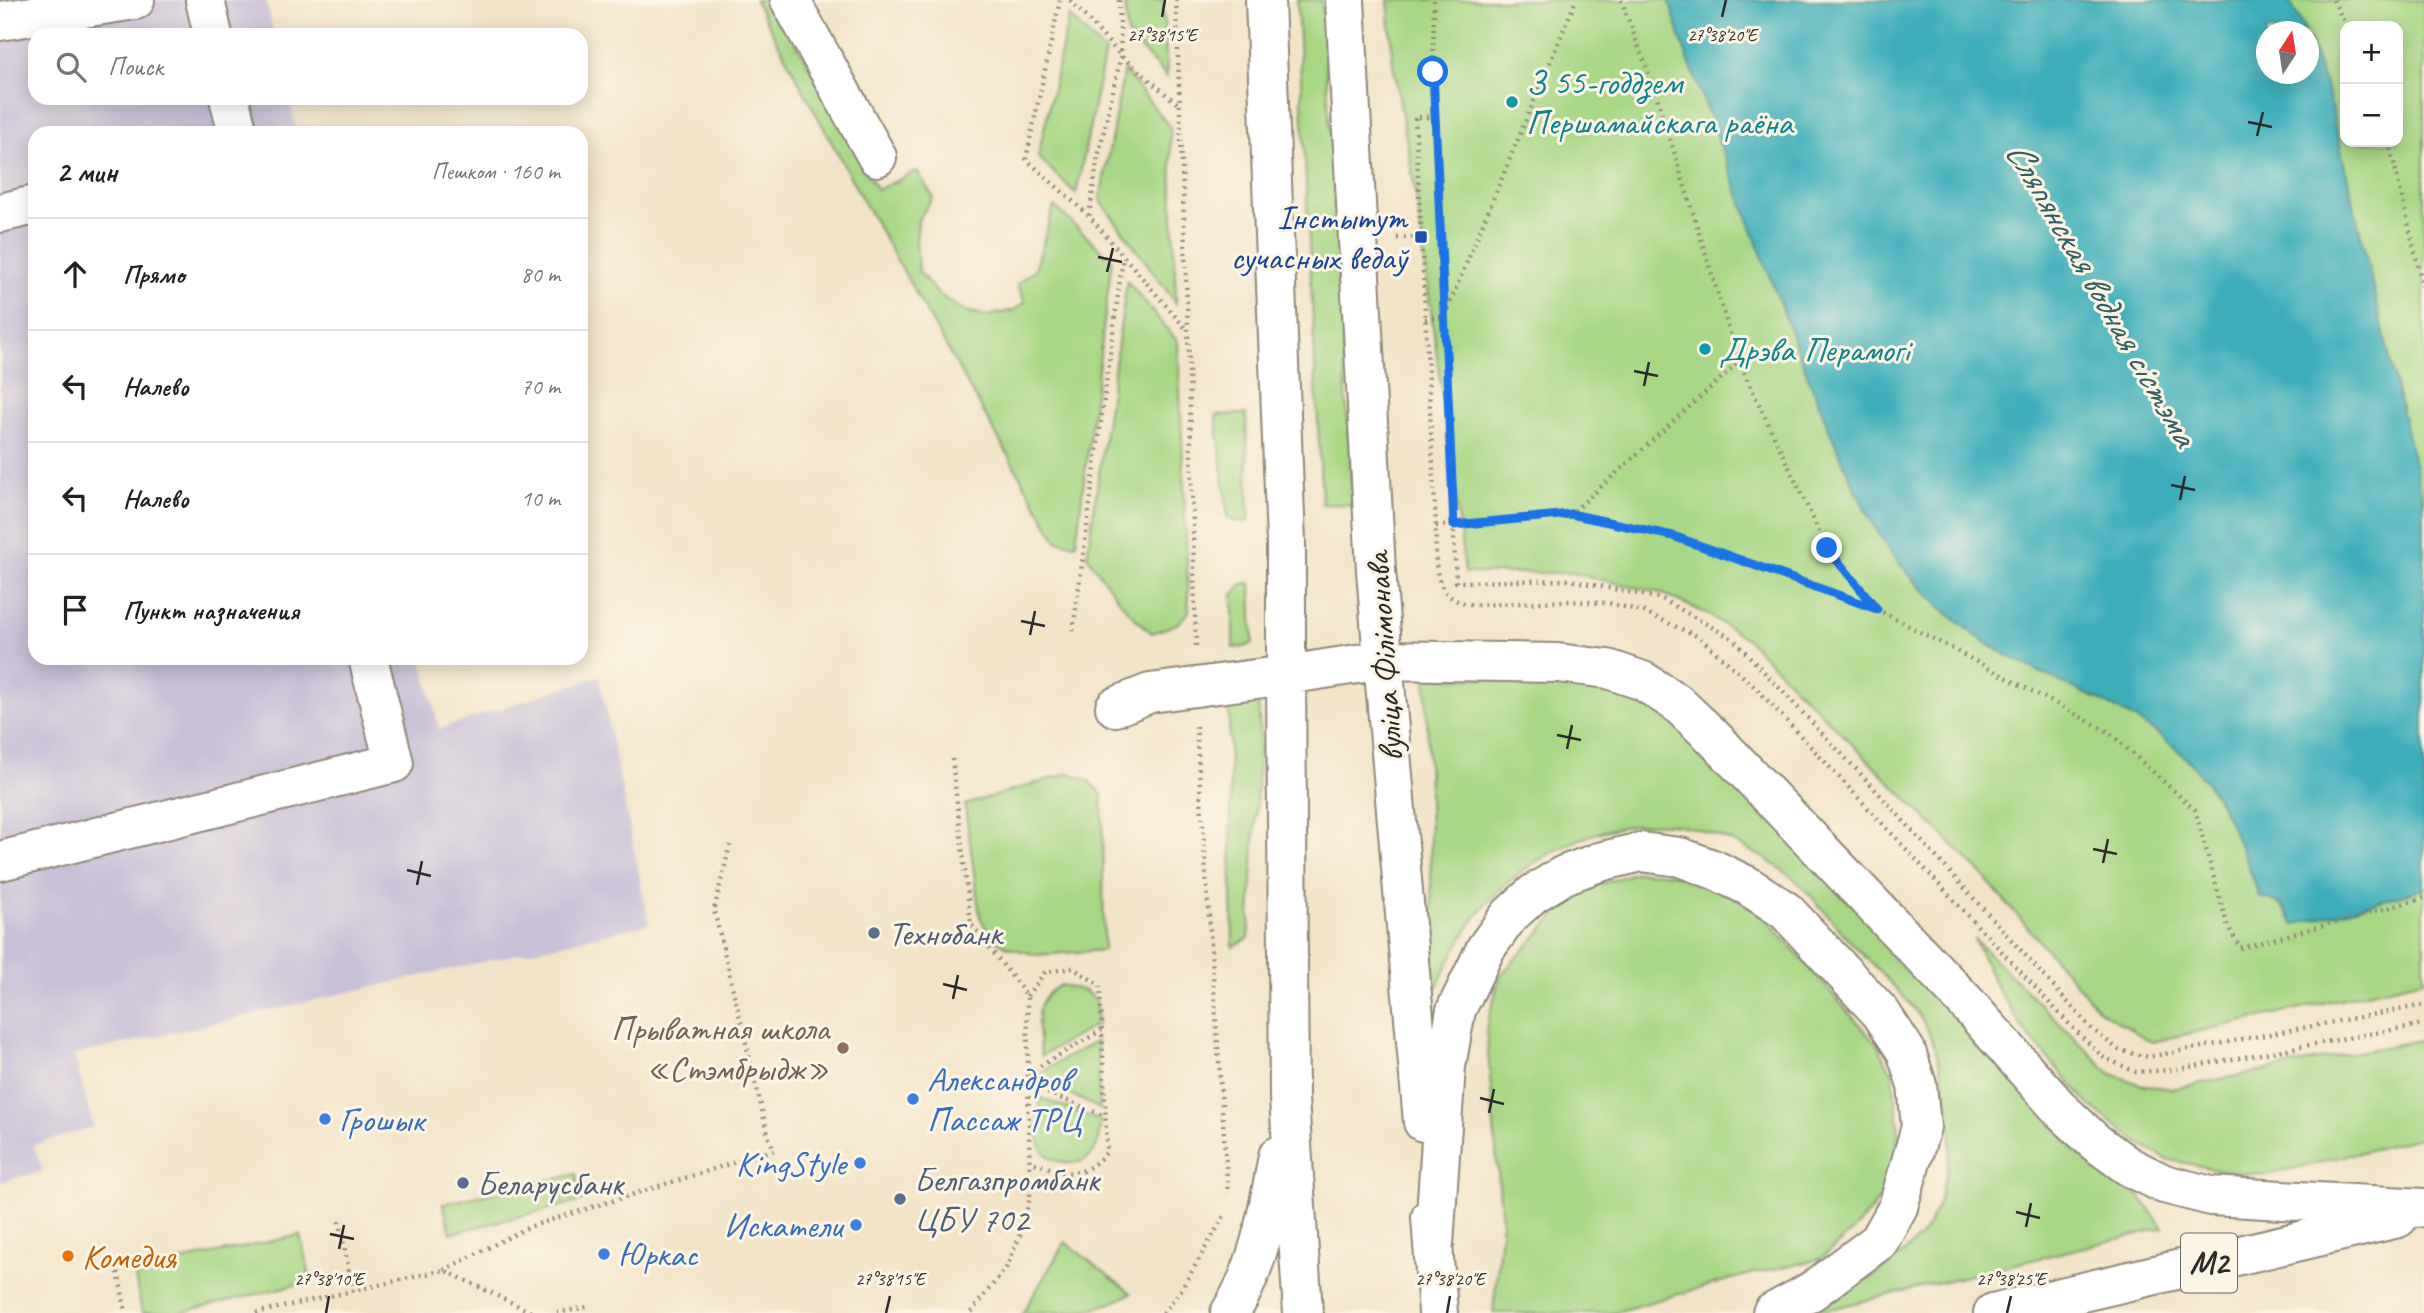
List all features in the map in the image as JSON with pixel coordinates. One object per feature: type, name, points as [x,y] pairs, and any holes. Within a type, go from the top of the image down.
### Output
[{"type":"main road","points":[[0,21],[135,0]]},
{"type":"main road","points":[[205,0],[211,28]]},
{"type":"main road","points":[[790,0],[877,157]]},
{"type":"main road","points":[[1265,0],[1286,542],[1289,1099],[1303,1313]]},
{"type":"main road","name":"вуліца Філімонава","points":[[1345,0],[1383,660],[1438,1313]]},
{"type":"main road","points":[[231,105],[236,126]]},
{"type":"main road","points":[[1115,707],[1150,693],[1286,676],[1383,660],[1557,663],[1608,669],[1643,681],[1677,703],[1712,736],[1963,999],[2061,1110],[2095,1142],[2128,1166],[2164,1184],[2211,1196],[2424,1210]]},
{"type":"main road","points":[[0,861],[394,763],[370,665]]},
{"type":"main road","points":[[1434,1244],[1446,1066],[1456,1010],[1486,948],[1508,916],[1533,894],[1564,875],[1599,862],[1641,852],[1680,857],[1748,886],[1786,911],[1881,1013],[1906,1051],[1917,1085],[1921,1127],[1898,1207],[1879,1241],[1812,1291],[1772,1313]]},
{"type":"main road","points":[[1230,1313],[1247,1284],[1259,1250],[1289,1099]]},
{"type":"main road","name":"М2","points":[[1993,1313],[2424,1210]]},
{"type":"path","points":[[1059,0],[1026,159],[1089,216],[1188,331]]},
{"type":"path","points":[[1070,0],[1121,56],[1180,106]]},
{"type":"path","points":[[1089,216],[1098,157],[1121,56],[1119,0]]},
{"type":"path","points":[[1176,0],[1196,649]]},
{"type":"path","points":[[1434,0],[1434,117],[1456,582],[1570,580],[1662,599],[1733,639],[1871,785],[2092,1029],[2119,1050],[2148,1057],[2424,1005]]},
{"type":"path","points":[[1444,317],[1576,0]]},
{"type":"path","points":[[1621,0],[1654,87],[1739,362],[1827,548],[1877,609]]},
{"type":"path","points":[[2333,0],[2344,21]]},
{"type":"path","points":[[1434,117],[1415,117],[1436,526],[1436,577],[1448,596],[1463,604],[1565,601],[1608,603],[1642,611],[1699,636],[1756,688],[2072,1027],[2103,1057],[2136,1072],[2173,1070],[2424,1024]]},
{"type":"path","points":[[2390,147],[2424,292]]},
{"type":"path","points":[[1073,631],[1123,257]]},
{"type":"path","points":[[1425,318],[1444,317]]},
{"type":"path","points":[[1571,514],[1739,362]]},
{"type":"path","points":[[1436,526],[1571,514],[1673,536],[1877,609],[2109,732],[2194,810],[2227,924],[2240,948],[2424,898]]},
{"type":"path","points":[[1163,1313],[1181,1290],[1229,1208],[1196,726]]},
{"type":"path","points":[[952,759],[971,924],[1027,996],[1030,1198],[1019,1238],[1006,1268],[970,1313]]},
{"type":"path","points":[[256,1313],[444,1270],[529,1227],[774,1150],[768,1135],[714,910],[730,845]]},
{"type":"path","points":[[1027,996],[1045,972],[1073,968],[1100,985],[1107,1152],[1094,1166],[1073,1175],[1031,1162]]},
{"type":"path","points":[[1028,1073],[1102,1030]]},
{"type":"path","points":[[1028,1085],[1105,1116]]},
{"type":"path","points":[[339,1221],[353,1291]]},
{"type":"path","points":[[444,1270],[533,1313]]},
{"type":"path","points":[[118,1272],[127,1313]]},
{"type":"path","points":[[558,1313],[587,1307]]},
{"type":"shaded area","points":[[0,0],[266,0],[272,28],[28,28],[28,105],[291,105],[295,126],[28,126],[28,665],[424,665],[439,729],[599,676],[649,924],[74,1055],[93,1127],[33,1145],[43,1171],[0,1182]]},
{"type":"green space","points":[[755,0],[773,0],[877,190],[917,171],[933,197],[918,220],[916,243],[919,272],[937,293],[962,310],[987,316],[1014,310],[1025,302],[1017,284],[1035,270],[1054,206],[1112,260],[1076,544],[1057,541],[861,197]]},
{"type":"green space","points":[[1125,0],[1163,0],[1167,77],[1127,34]]},
{"type":"green space","points":[[1297,0],[1322,0],[1353,505],[1322,504]]},
{"type":"green space","points":[[1388,0],[2424,0],[2424,980],[2152,1042],[2099,1010],[1979,871],[1747,639],[1705,613],[1661,593],[1572,573],[1465,573],[1416,195],[1393,62]]},
{"type":"green space","points":[[1069,16],[1105,52],[1076,194],[1038,157]]},
{"type":"green space","points":[[1124,70],[1170,127],[1176,303],[1100,200]]},
{"type":"green space","points":[[1127,281],[1178,342],[1189,612],[1177,624],[1152,633],[1125,607],[1087,556]]},
{"type":"green space","points":[[1246,414],[1249,522],[1234,521],[1228,517],[1216,415]]},
{"type":"green space","points":[[1251,583],[1253,643],[1233,648],[1233,595],[1242,584]]},
{"type":"green space","points":[[1426,678],[1598,679],[1661,703],[1937,992],[2078,1154],[2140,1197],[2163,1228],[1814,1313],[1876,1274],[1907,1250],[1927,1227],[1937,1205],[1948,1167],[1951,1130],[1942,1072],[1933,1042],[1921,1018],[1796,880],[1762,857],[1730,841],[1698,829],[1667,824],[1643,824],[1595,834],[1550,854],[1509,881],[1474,919],[1434,993]]},
{"type":"green space","points":[[1236,698],[1258,703],[1260,733],[1249,938],[1233,947],[1229,715],[1230,703]]},
{"type":"green space","points":[[1069,773],[1088,780],[1102,794],[1104,950],[1036,955],[1008,947],[991,938],[980,917],[965,805]]},
{"type":"green space","points":[[1637,872],[1695,878],[1726,891],[1766,918],[1878,1046],[1893,1074],[1899,1130],[1894,1159],[1881,1198],[1855,1229],[1820,1259],[1746,1275],[1612,1313],[1493,1313],[1502,1222],[1486,1029],[1500,976],[1562,908],[1595,886]]},
{"type":"green space","points":[[1974,939],[2110,1073],[2139,1084],[2172,1089],[2424,1039],[2424,1137],[2267,1175],[2228,1172],[2166,1159],[2136,1141],[2090,1106],[2026,1033],[1998,990]]},
{"type":"green space","points":[[1061,985],[1085,991],[1096,1000],[1098,1024],[1041,1056],[1038,1025],[1040,1007],[1051,991]]},
{"type":"green space","points":[[1097,1041],[1100,1109],[1042,1080],[1041,1072]]},
{"type":"green space","points":[[1041,1098],[1101,1121],[1097,1145],[1089,1157],[1070,1163],[1056,1160],[1044,1152],[1038,1135]]},
{"type":"green space","points":[[576,1174],[582,1201],[451,1233],[443,1204]]},
{"type":"green space","points":[[300,1235],[311,1281],[178,1313],[142,1313],[134,1271]]},
{"type":"green space","points":[[1065,1242],[1131,1293],[1107,1305],[1094,1308],[1023,1313]]},
{"type":"water","name":"Сляпянская водная сістэма","points":[[1669,0],[2289,0],[2301,21],[2256,21],[2256,84],[2319,84],[2319,67],[2328,93],[2424,506],[2424,889],[2293,925],[2281,906],[2272,900],[2260,898],[2217,798],[2196,769],[2176,749],[2130,717],[2028,666],[1976,636],[1951,616],[1905,570],[1884,542],[1867,512],[1831,434],[1683,46]]},
{"type":"place","name":"З 55-годдзем Першамайскага раёна","points":[[1512,102]]},
{"type":"place","name":"Інстытут сучасных ведаў","points":[[1421,237]]},
{"type":"place","name":"Дрэва Перамогі","points":[[1705,349]]},
{"type":"place","name":"Технобанк","points":[[874,933]]},
{"type":"place","name":"Прыватная школа «Стэмбрыдж»","points":[[843,1048]]},
{"type":"place","name":"Александров Пассаж ТРЦ","points":[[913,1099]]},
{"type":"place","name":"Грошык","points":[[325,1119]]},
{"type":"place","name":"KingStyle","points":[[860,1163]]},
{"type":"place","name":"Беларусбанк","points":[[463,1183]]},
{"type":"place","name":"Белгазпромбанк ЦБУ 702","points":[[900,1199]]},
{"type":"place","name":"Искатели","points":[[856,1225]]},
{"type":"place","name":"Юркас","points":[[604,1254]]},
{"type":"place","name":"Комедия","points":[[68,1256]]},
{"type":"route","points":[[1433,72],[1454,525],[1571,514],[1673,536],[1877,609],[1827,548]]}]
